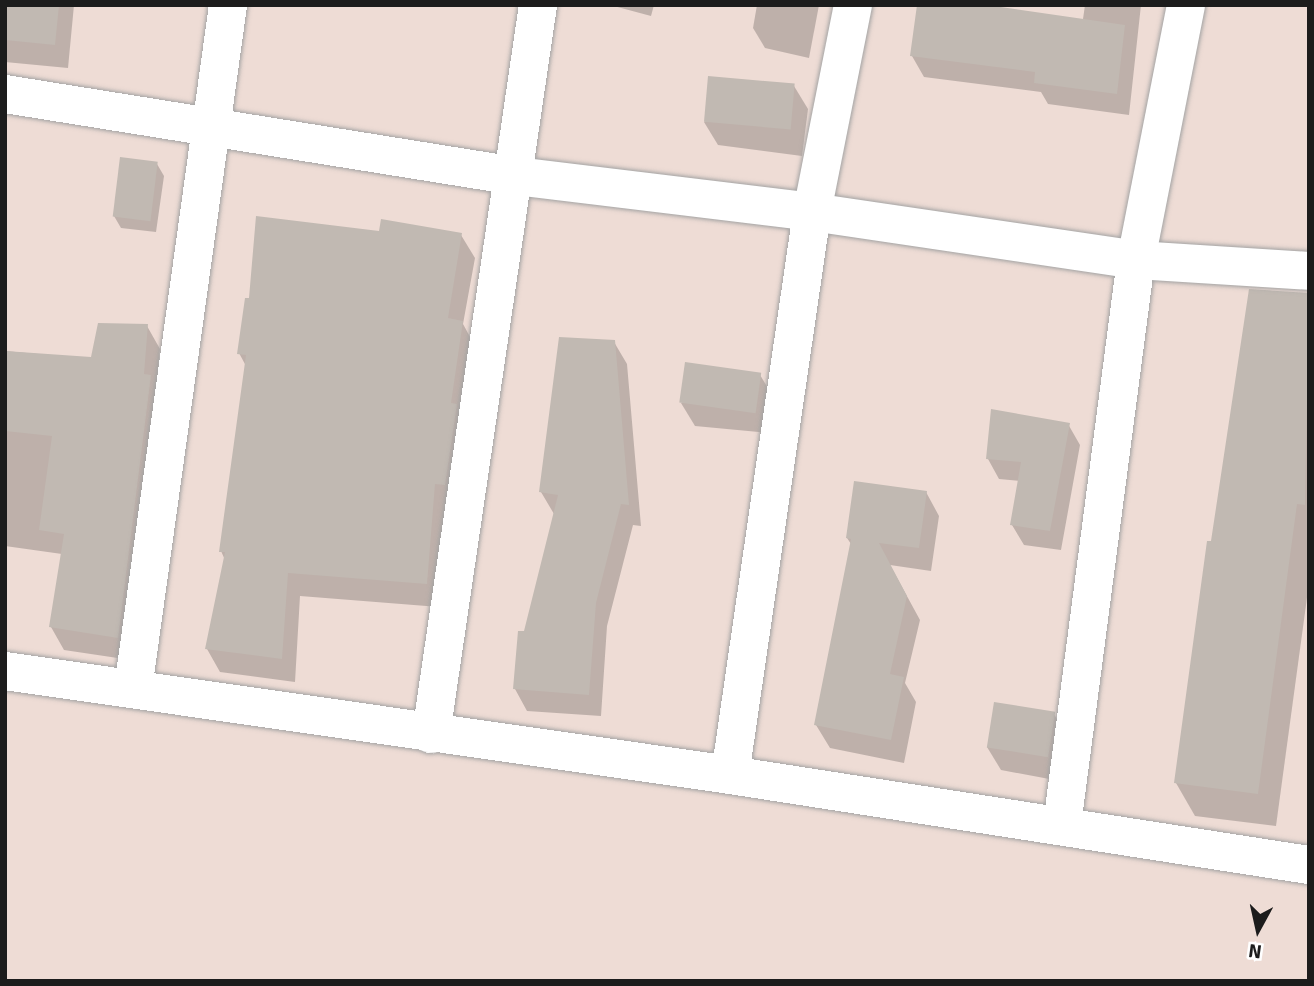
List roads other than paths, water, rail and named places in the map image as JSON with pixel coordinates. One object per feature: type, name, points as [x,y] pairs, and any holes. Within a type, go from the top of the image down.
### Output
[{"type":"lane","points":[[133,689],[214,127],[228,5]]},
{"type":"lane","points":[[431,734],[516,176],[538,5]]},
{"type":"lane","points":[[730,775],[812,212],[853,5]]},
{"type":"lane","points":[[1062,825],[1136,260],[1186,5]]},
{"type":"lane","points":[[5,93],[516,176],[812,212],[1136,260],[1309,271]]},
{"type":"lane","points":[[5,671],[730,775],[1309,865]]}]
